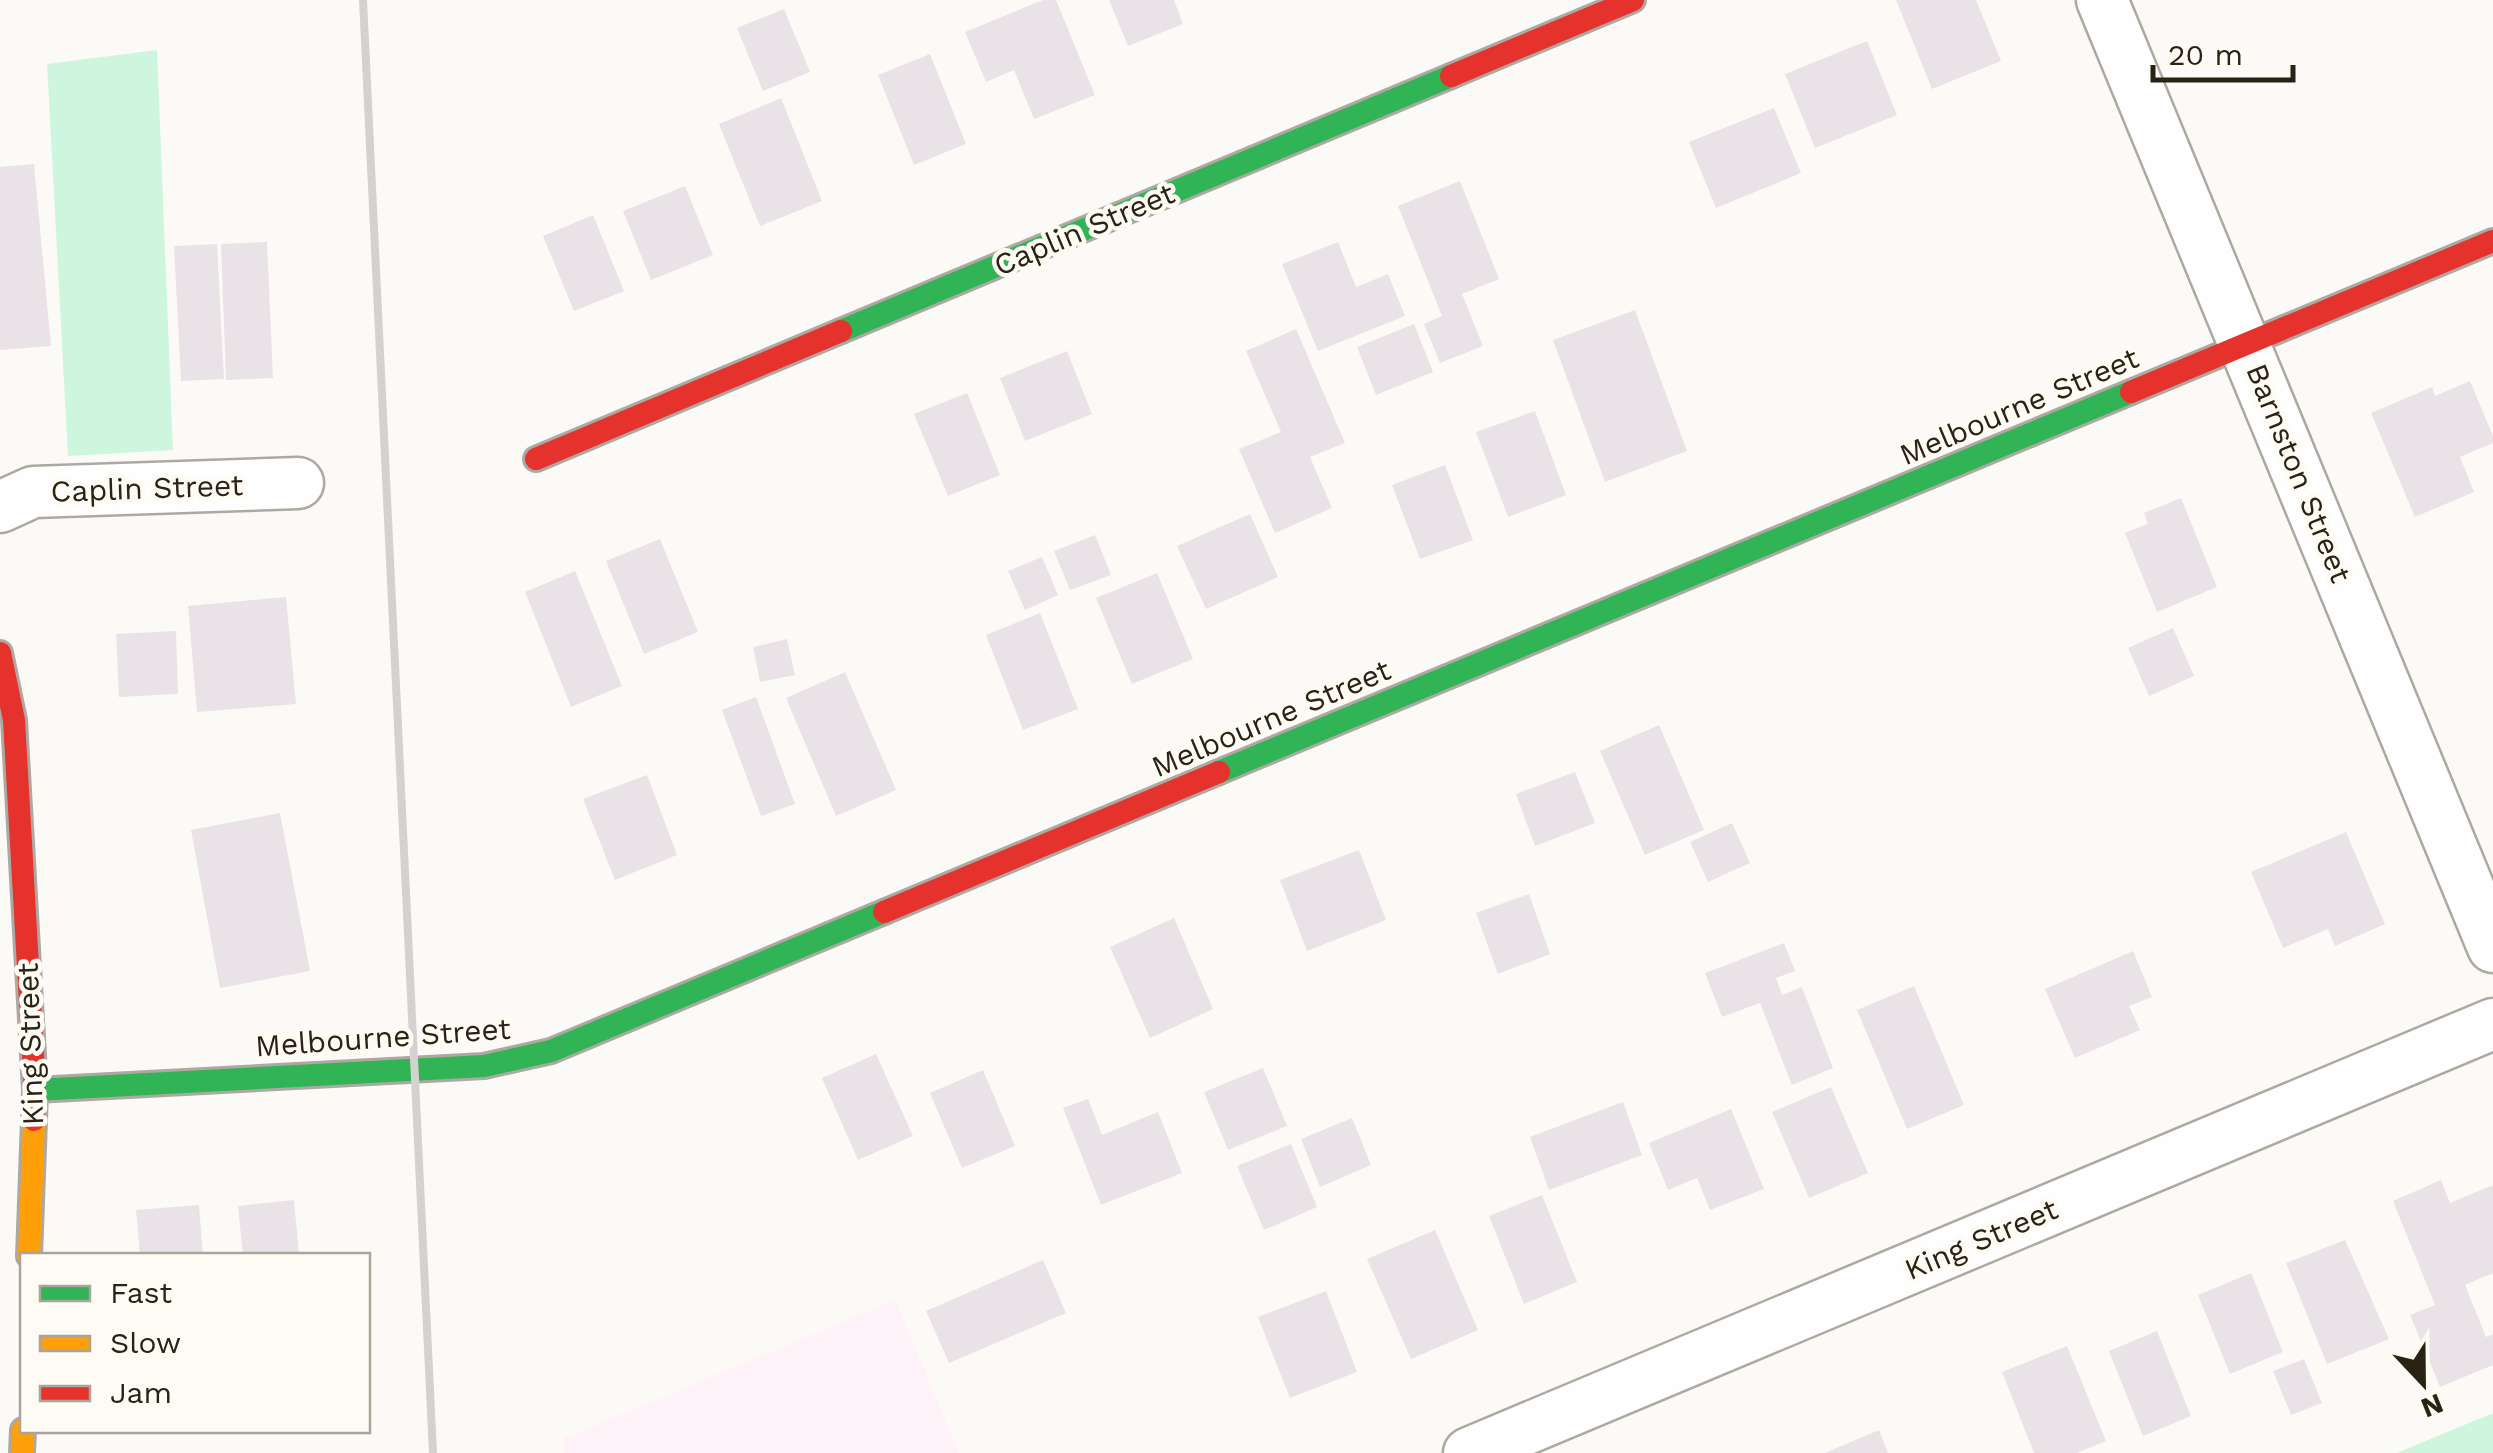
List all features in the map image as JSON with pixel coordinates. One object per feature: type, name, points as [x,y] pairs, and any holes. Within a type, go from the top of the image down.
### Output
[{"type":"street","name":"Caplin Street","points":[[536,458],[1632,0]]},
{"type":"street","name":"Barnston Street","points":[[2102,0],[2493,947]]},
{"type":"street","name":"Melbourne Street","points":[[35,1090],[484,1066],[551,1051],[2493,241]]},
{"type":"street","name":"Caplin Street","points":[[0,507],[33,492],[298,483]]},
{"type":"street","name":"King Street","points":[[0,653],[14,720],[35,1090],[29,1253]]},
{"type":"street","name":"King Street","points":[[1469,1453],[2493,1024]]},
{"type":"shaded area","points":[[895,1300],[959,1453],[564,1453],[563,1439]]},
{"type":"green space","points":[[157,50],[173,450],[68,456],[47,64]]},
{"type":"green space","points":[[2493,1413],[2493,1453],[2397,1453]]},
{"type":"building","points":[[1043,0],[1056,0],[1095,95],[1034,119],[1014,70],[986,82],[965,32]]},
{"type":"building","points":[[1109,0],[1174,0],[1183,24],[1128,46]]},
{"type":"building","points":[[1896,0],[1976,0],[2001,61],[1932,89]]},
{"type":"building","points":[[784,9],[810,72],[763,91],[737,28]]},
{"type":"building","points":[[1867,41],[1897,115],[1815,148],[1785,74]]},
{"type":"building","points":[[930,54],[966,144],[914,165],[878,75]]},
{"type":"building","points":[[781,98],[822,201],[760,226],[719,124]]},
{"type":"building","points":[[1774,108],[1801,173],[1716,208],[1689,142]]},
{"type":"building","points":[[34,164],[51,346],[0,350],[0,167]]},
{"type":"building","points":[[1460,181],[1499,279],[1462,294],[1483,346],[1440,363],[1424,324],[1442,316],[1398,206]]},
{"type":"building","points":[[685,186],[713,255],[651,280],[623,211]]},
{"type":"building","points":[[593,215],[624,291],[574,311],[543,236]]},
{"type":"building","points":[[267,242],[273,378],[226,380],[221,244]]},
{"type":"building","points":[[1338,242],[1356,287],[1388,274],[1405,316],[1318,351],[1282,264]]},
{"type":"building","points":[[217,244],[224,379],[181,381],[174,246]]},
{"type":"building","points":[[1635,310],[1687,451],[1605,482],[1553,340]]},
{"type":"building","points":[[1414,324],[1433,372],[1376,395],[1357,347]]},
{"type":"building","points":[[1296,329],[1345,443],[1310,457],[1332,508],[1275,533],[1239,449],[1281,432],[1246,351]]},
{"type":"building","points":[[1067,351],[1092,414],[1025,441],[1000,378]]},
{"type":"building","points":[[2470,381],[2493,436],[2493,443],[2460,457],[2474,492],[2415,517],[2371,413],[2432,387],[2435,396]]},
{"type":"building","points":[[967,393],[1000,475],[948,496],[914,414]]},
{"type":"building","points":[[1535,411],[1566,495],[1508,517],[1476,432]]},
{"type":"building","points":[[1445,465],[1473,540],[1420,559],[1392,485]]},
{"type":"building","points":[[2181,498],[2217,587],[2157,612],[2125,533],[2148,524],[2144,513]]},
{"type":"building","points":[[1250,514],[1278,577],[1206,609],[1177,546]]},
{"type":"building","points":[[1095,535],[1111,575],[1070,590],[1054,551]]},
{"type":"building","points":[[660,539],[698,632],[644,654],[606,561]]},
{"type":"building","points":[[1042,557],[1058,595],[1025,610],[1008,571]]},
{"type":"building","points":[[575,571],[622,686],[571,707],[525,592]]},
{"type":"building","points":[[1157,573],[1193,659],[1132,684],[1096,598]]},
{"type":"building","points":[[286,597],[296,704],[197,712],[188,606]]},
{"type":"building","points":[[1040,613],[1078,709],[1023,730],[986,635]]},
{"type":"building","points":[[2173,628],[2194,676],[2149,696],[2128,648]]},
{"type":"building","points":[[176,631],[178,694],[119,697],[116,634]]},
{"type":"building","points":[[787,639],[795,675],[760,682],[753,647]]},
{"type":"building","points":[[845,672],[896,790],[836,816],[786,698]]},
{"type":"building","points":[[756,697],[795,804],[761,816],[722,710]]},
{"type":"building","points":[[1659,725],[1704,830],[1645,855],[1600,751]]},
{"type":"building","points":[[1575,772],[1595,823],[1535,846],[1516,794]]},
{"type":"building","points":[[647,775],[677,855],[615,880],[583,799]]},
{"type":"building","points":[[280,813],[310,971],[220,988],[191,830]]},
{"type":"building","points":[[1732,823],[1750,863],[1708,882],[1690,842]]},
{"type":"building","points":[[2346,832],[2385,924],[2335,946],[2328,929],[2283,948],[2251,872]]},
{"type":"building","points":[[1359,850],[1386,920],[1307,951],[1280,880]]},
{"type":"building","points":[[1529,894],[1550,954],[1498,974],[1476,913]]},
{"type":"building","points":[[1174,918],[1213,1009],[1150,1038],[1110,947]]},
{"type":"building","points":[[1784,943],[1795,971],[1776,978],[1782,995],[1802,987],[1833,1068],[1792,1085],[1760,1003],[1722,1017],[1705,973]]},
{"type":"building","points":[[2133,951],[2152,997],[2129,1006],[2140,1030],[2075,1058],[2045,989]]},
{"type":"building","points":[[1914,986],[1964,1105],[1907,1129],[1857,1010]]},
{"type":"building","points":[[876,1054],[913,1136],[858,1160],[822,1078]]},
{"type":"building","points":[[1263,1068],[1287,1126],[1228,1150],[1204,1092]]},
{"type":"building","points":[[983,1070],[1015,1146],[962,1168],[930,1093]]},
{"type":"building","points":[[1831,1087],[1868,1173],[1809,1198],[1772,1112]]},
{"type":"building","points":[[1088,1099],[1102,1135],[1158,1112],[1182,1173],[1101,1205],[1063,1108]]},
{"type":"building","points":[[1623,1102],[1642,1155],[1549,1190],[1530,1137]]},
{"type":"building","points":[[1731,1109],[1764,1189],[1710,1210],[1697,1178],[1668,1190],[1649,1143]]},
{"type":"building","points":[[1352,1118],[1371,1165],[1320,1187],[1301,1139]]},
{"type":"building","points":[[1291,1144],[1317,1207],[1264,1230],[1237,1166]]},
{"type":"building","points":[[2441,1180],[2450,1203],[2493,1185],[2493,1273],[2465,1285],[2486,1337],[2493,1334],[2493,1365],[2440,1387],[2410,1315],[2435,1305],[2393,1201]]},
{"type":"building","points":[[1542,1195],[1577,1282],[1524,1304],[1489,1216]]},
{"type":"building","points":[[294,1200],[299,1253],[243,1253],[238,1206]]},
{"type":"building","points":[[199,1205],[203,1253],[140,1253],[136,1210]]},
{"type":"building","points":[[1435,1230],[1478,1330],[1411,1359],[1367,1259]]},
{"type":"building","points":[[2345,1240],[2389,1339],[2327,1364],[2286,1263]]},
{"type":"building","points":[[1043,1260],[1066,1313],[949,1363],[926,1311]]},
{"type":"building","points":[[2251,1273],[2283,1352],[2230,1374],[2198,1295]]},
{"type":"building","points":[[1326,1291],[1357,1372],[1290,1398],[1258,1317]]},
{"type":"building","points":[[2157,1331],[2191,1416],[2143,1436],[2109,1351]]},
{"type":"building","points":[[2067,1346],[2106,1441],[2077,1453],[2034,1453],[2002,1372]]},
{"type":"building","points":[[2304,1359],[2322,1403],[2291,1415],[2273,1371]]},
{"type":"building","points":[[1879,1430],[1888,1453],[1825,1453]]},
{"type":"railway","points":[[363,0],[433,1453]]},
{"type":"traffic: fast","points":[[841,331],[1451,76]]},
{"type":"traffic: fast","points":[[1219,772],[2131,392]]},
{"type":"traffic: fast","points":[[35,1090],[484,1066],[551,1051],[884,912]]},
{"type":"traffic: slow","points":[[29,1253],[34,1120]]},
{"type":"traffic: slow","points":[[22,1453],[23,1433]]},
{"type":"traffic: jam","points":[[1451,76],[1633,0]]},
{"type":"traffic: jam","points":[[2131,392],[2493,241]]},
{"type":"traffic: jam","points":[[536,459],[841,331]]},
{"type":"traffic: jam","points":[[0,653],[14,720],[34,1120]]},
{"type":"traffic: jam","points":[[884,912],[1219,772]]}]
